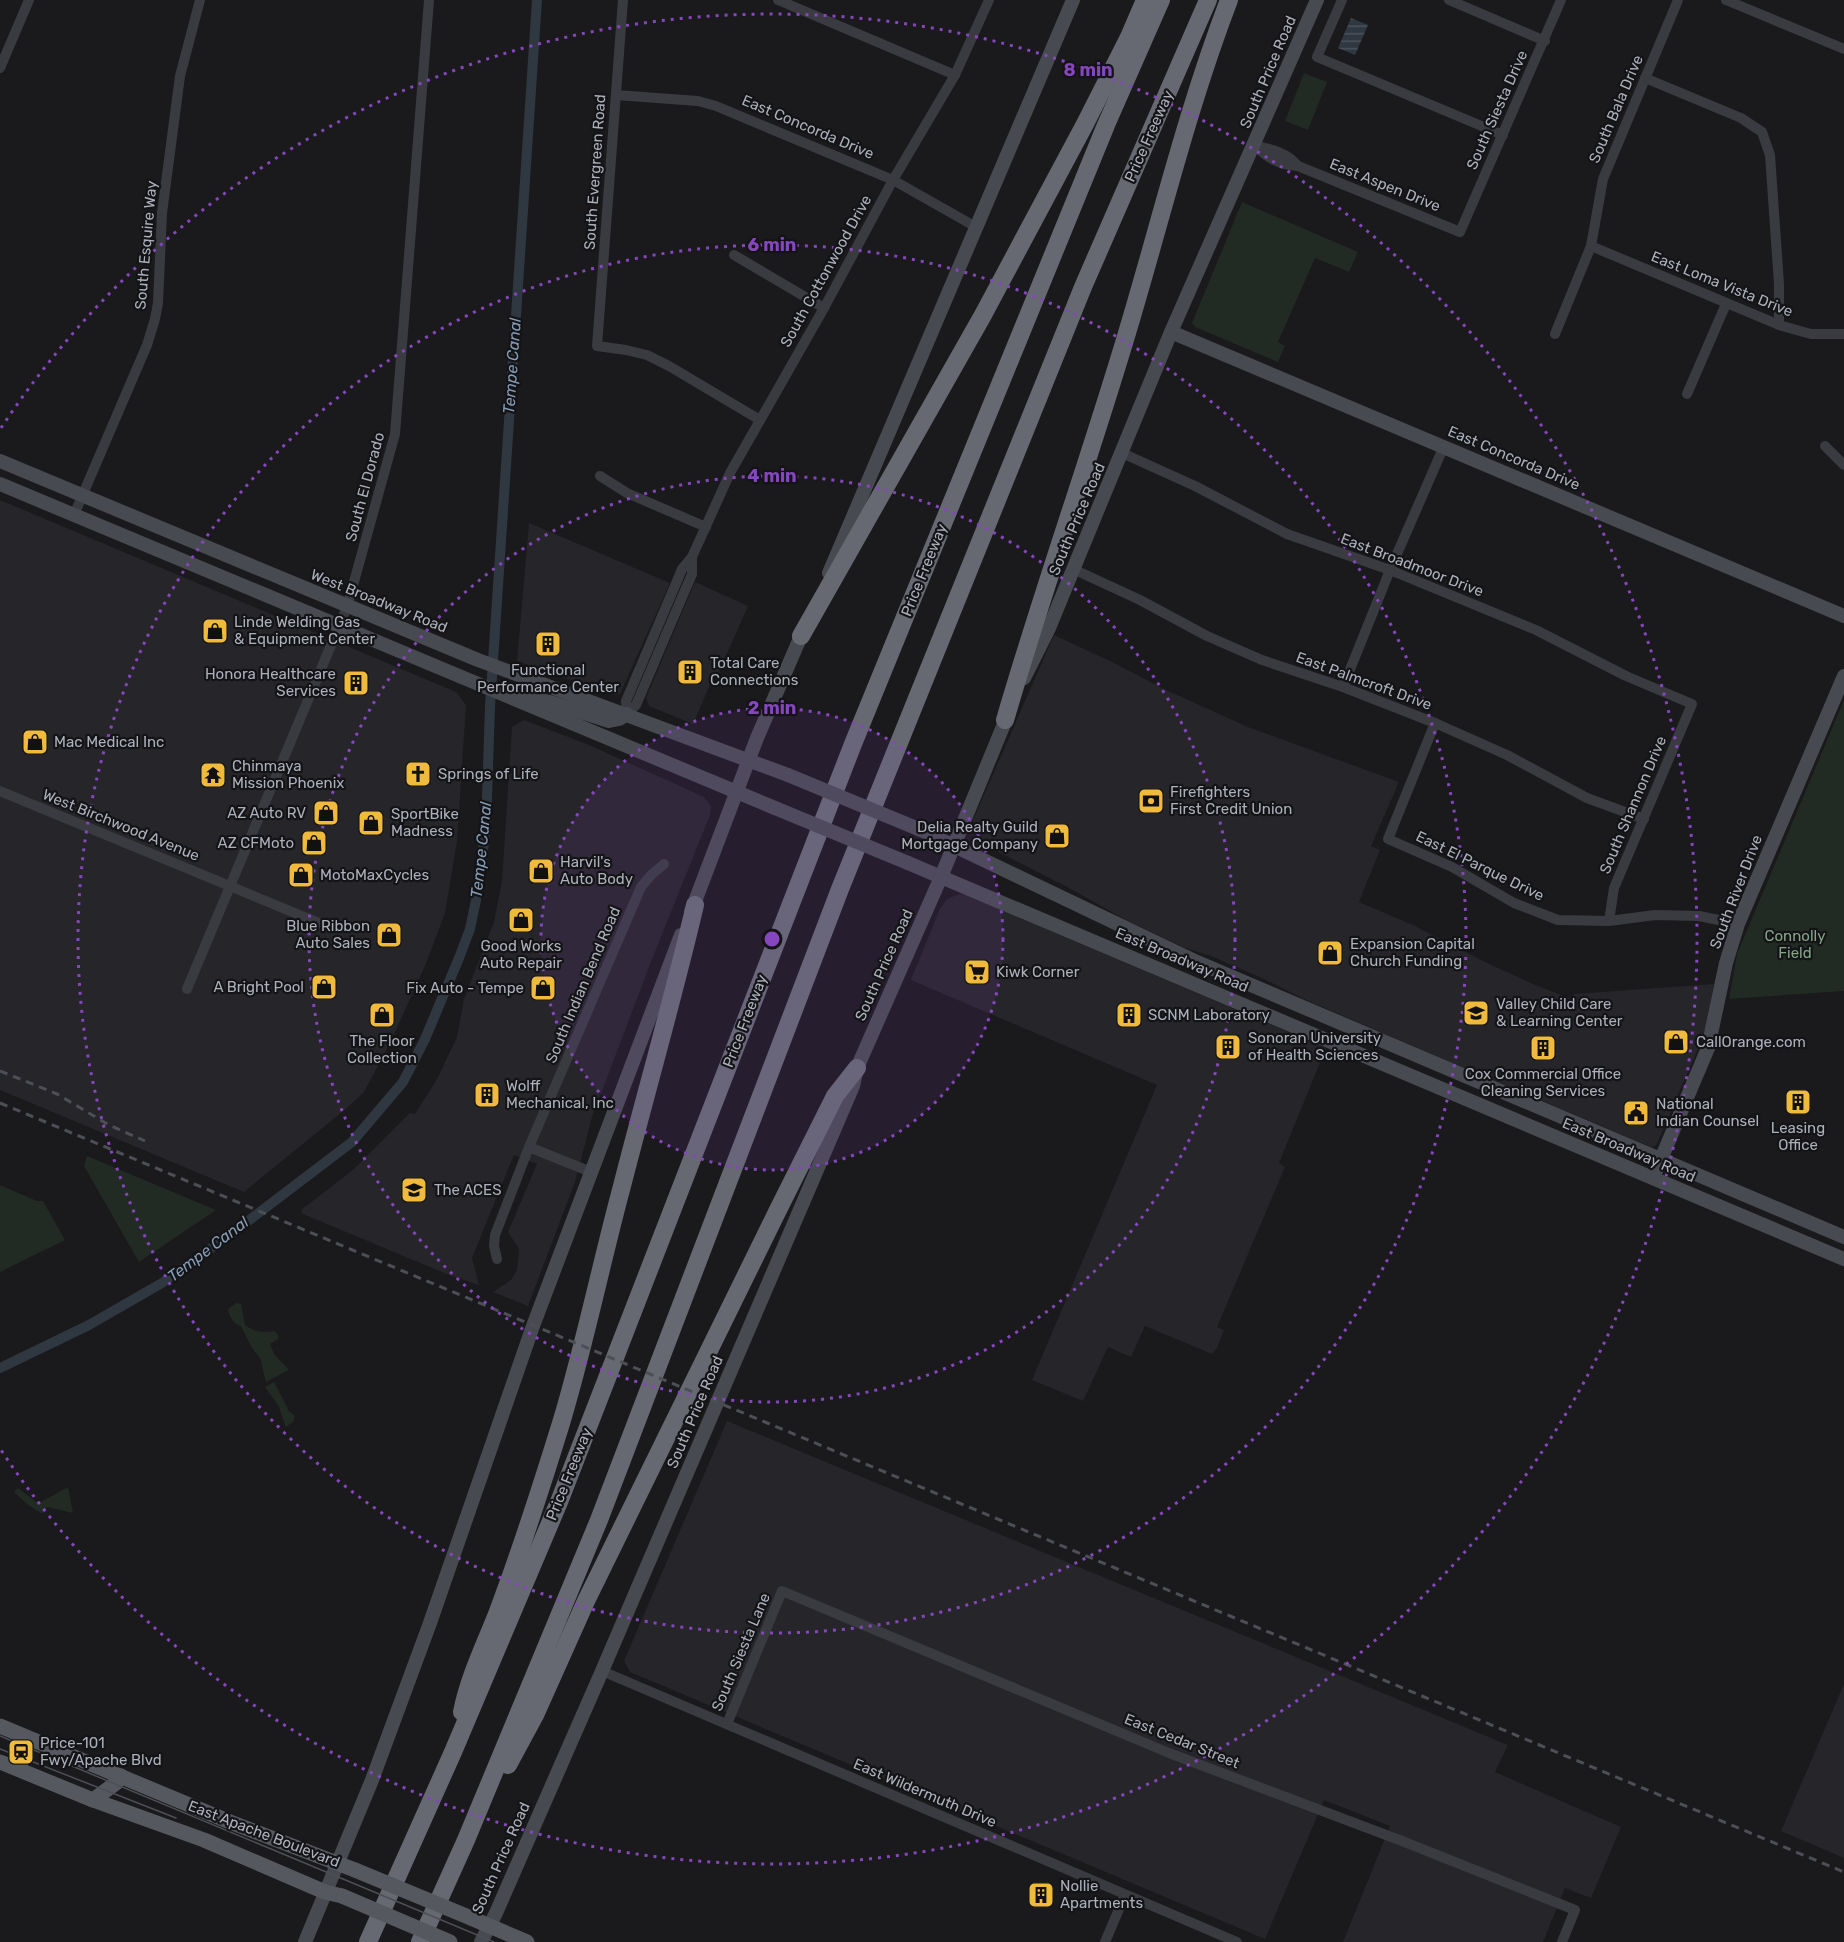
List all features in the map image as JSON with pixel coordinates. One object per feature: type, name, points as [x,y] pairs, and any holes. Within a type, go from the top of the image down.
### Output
[{"type":"highway","points":[[801,636],[983,315],[1085,124],[1145,0]]},
{"type":"highway","name":"Price Freeway","points":[[368,1942],[453,1752],[559,1502],[857,734],[1106,125],[1161,0]]},
{"type":"highway","name":"Price Freeway","points":[[420,1942],[466,1840],[599,1520],[844,878],[1083,286],[1208,0]]},
{"type":"highway","points":[[1005,720],[1023,658],[1100,425],[1173,167],[1229,0]]},
{"type":"highway","points":[[453,1752],[467,1686],[516,1560],[562,1418],[678,977],[694,905]]},
{"type":"highway","points":[[466,1840],[535,1715],[625,1518],[830,1107],[857,1068]]},
{"type":"main road","points":[[305,1942],[372,1780],[430,1623],[500,1420],[669,963],[801,636],[1073,0]]},
{"type":"main road","name":"South Price Road","points":[[482,1942],[602,1671],[853,1086],[857,1068],[941,877],[1005,720],[1049,628],[1171,332],[1317,0]]},
{"type":"main road","name":"East Concorda Drive","points":[[1171,332],[1844,616]]},
{"type":"main road","name":"West Broadway Road","points":[[0,461],[478,660],[750,759]]},
{"type":"main road","points":[[0,484],[738,793]]},
{"type":"main road","name":"South River Drive","points":[[1653,1178],[1707,1048],[1726,963],[1738,924],[1844,676]]},
{"type":"main road","points":[[508,697],[517,695],[550,702],[609,721],[627,714]]},
{"type":"main road","name":"East Broadway Road","points":[[750,759],[954,844],[1197,962],[1844,1237]]},
{"type":"main road","name":"East Broadway Road","points":[[738,793],[1320,1036],[1844,1259]]},
{"type":"main road","points":[[1189,981],[1197,962]]},
{"type":"main road","points":[[1320,1036],[1328,1017]]},
{"type":"main road","name":"East Apache Boulevard","points":[[0,1726],[527,1942]]},
{"type":"main road","name":"East Apache Boulevard","points":[[0,1762],[93,1800],[204,1840],[450,1942]]},
{"type":"main road","points":[[93,1800],[116,1783],[121,1776]]},
{"type":"street","points":[[0,68],[29,0]]},
{"type":"street","name":"South Esquire Way","points":[[74,515],[147,345],[155,319],[162,213],[179,87],[200,0]]},
{"type":"street","name":"South El Dorado","points":[[187,989],[347,607],[395,434],[429,0]]},
{"type":"street","name":"South Evergreen Road","points":[[622,0],[597,346],[647,355],[760,420]]},
{"type":"street","points":[[778,0],[956,75]]},
{"type":"street","name":"South Cottonwood Drive","points":[[627,714],[626,701],[682,569],[692,557],[730,473],[824,308],[893,180],[956,75],[989,0]]},
{"type":"street","points":[[1342,0],[1317,57],[1503,135]]},
{"type":"street","points":[[1449,0],[1545,40]]},
{"type":"street","name":"South Siesta Drive","points":[[1460,232],[1561,0]]},
{"type":"street","name":"South Bala Drive","points":[[1555,334],[1592,246],[1603,179],[1678,0]]},
{"type":"street","points":[[1726,0],[1844,49]]},
{"type":"street","points":[[1645,78],[1741,118],[1762,132],[1770,155],[1779,284],[1779,325]]},
{"type":"street","name":"East Concorda Drive","points":[[616,95],[698,101],[716,106],[893,180],[976,227]]},
{"type":"street","name":"East Aspen Drive","points":[[1254,145],[1269,159],[1285,165],[1298,166],[1460,232]]},
{"type":"street","name":"East Loma Vista Drive","points":[[1592,246],[1779,325],[1811,334],[1844,334]]},
{"type":"street","points":[[734,255],[824,308]]},
{"type":"street","points":[[1687,394],[1726,304]]},
{"type":"street","points":[[1343,687],[1390,570],[1444,446]]},
{"type":"street","points":[[1826,446],[1844,465]]},
{"type":"street","name":"East Broadmoor Drive","points":[[1122,453],[1195,486],[1287,534],[1390,570],[1536,630],[1626,676],[1692,704]]},
{"type":"street","points":[[600,476],[627,493],[706,527]]},
{"type":"street","name":"South Cottonwood Drive","points":[[627,714],[636,705],[692,574],[692,557]]},
{"type":"street","name":"East Palmcroft Drive","points":[[1073,569],[1140,600],[1206,636],[1262,660],[1343,687],[1435,723],[1507,755],[1587,798],[1644,819]]},
{"type":"street","points":[[658,626],[661,630],[659,642],[662,646]]},
{"type":"street","name":"South Shannon Drive","points":[[1609,921],[1614,888],[1692,704]]},
{"type":"street","name":"East El Parque Drive","points":[[1435,723],[1388,839],[1452,867],[1514,903],[1558,920],[1609,921],[1655,915],[1699,916],[1738,924]]},
{"type":"street","name":"West Birchwood Avenue","points":[[0,791],[319,923]]},
{"type":"street","name":"South Indian Bend Road","points":[[496,1259],[495,1235],[529,1147],[641,887],[651,874],[664,864]]},
{"type":"street","points":[[529,1147],[591,1172]]},
{"type":"street","name":"South Siesta Lane","points":[[727,1725],[782,1591]]},
{"type":"street","name":"East Cedar Street","points":[[782,1591],[1169,1754],[1398,1840],[1575,1910],[1562,1942]]},
{"type":"street","name":"East Wildermuth Drive","points":[[602,1671],[1237,1942]]},
{"type":"street","points":[[1105,1942],[1125,1895]]},
{"type":"shaded area","points":[[1351,18],[1368,25],[1355,55],[1338,48]]},
{"type":"shaded area","points":[[0,500],[456,692],[466,705],[457,841],[445,913],[425,966],[391,1041],[364,1092],[244,1192],[0,1090]]},
{"type":"shaded area","points":[[529,523],[670,583],[620,694],[615,695],[517,661]]},
{"type":"shaded area","points":[[695,582],[748,606],[693,724],[649,706],[646,698]]},
{"type":"shaded area","points":[[1054,635],[1248,727],[1399,782],[1371,846],[1380,850],[1359,902],[1413,925],[1533,984],[1572,999],[1574,994],[1714,984],[1708,1021],[1700,1044],[1656,1146],[1651,1147],[1304,999],[1211,956],[1185,948],[1126,920],[979,842],[973,828],[973,820]]},
{"type":"shaded area","points":[[524,720],[589,745],[704,797],[711,806],[710,815],[592,1117],[575,1182],[528,1306],[493,1292],[511,1280],[517,1270],[519,1249],[508,1232],[537,1164],[514,1155],[472,1258],[479,1285],[449,1275],[303,1214],[301,1210],[354,1169],[410,1113],[415,1114],[437,1079],[457,1037],[464,999],[494,922],[502,881],[512,727]]},
{"type":"shaded area","points":[[960,894],[1326,1048],[1279,1163],[1285,1167],[1217,1327],[1224,1330],[1212,1354],[1145,1326],[1131,1357],[1108,1347],[1083,1401],[1032,1380],[1157,1085],[911,980],[940,909],[947,899]]},
{"type":"shaded area","points":[[727,1421],[1508,1745],[1495,1772],[1621,1827],[1591,1898],[1565,1888],[1543,1942],[1343,1942],[1390,1826],[1324,1800],[1265,1939],[630,1672],[624,1661]]},
{"type":"shaded area","points":[[1844,1684],[1844,1858],[1781,1831]]},
{"type":"green space","points":[[1304,73],[1327,82],[1308,130],[1285,121]]},
{"type":"green space","points":[[1242,202],[1358,252],[1349,272],[1315,258],[1278,342],[1285,346],[1278,362],[1195,327],[1192,323]]},
{"type":"green space","name":"Connolly Field","points":[[1844,700],[1844,991],[1729,999],[1737,954]]},
{"type":"green space","points":[[87,1156],[216,1210],[139,1262],[84,1166]]},
{"type":"green space","points":[[0,1185],[37,1201],[43,1201],[65,1240],[0,1272]]},
{"type":"green space","points":[[236,1303],[241,1304],[245,1325],[255,1331],[274,1331],[278,1334],[278,1339],[270,1344],[274,1354],[289,1370],[266,1382],[260,1358],[241,1326],[234,1322],[229,1314],[228,1309]]},
{"type":"green space","points":[[274,1382],[289,1411],[294,1415],[294,1421],[286,1427],[278,1405],[265,1387]]},
{"type":"green space","points":[[68,1487],[73,1513],[47,1507],[44,1513],[41,1513],[14,1492],[18,1488],[36,1502],[41,1502]]},
{"type":"waterway","name":"Tempe Canal","points":[[0,1368],[89,1325],[162,1283],[352,1142],[403,1082],[425,1039],[459,958],[470,929],[486,828],[490,706],[537,0]]},
{"type":"tram line","points":[[0,1736],[494,1942]]},
{"type":"tram line","points":[[0,1749],[176,1818]]},
{"type":"railway","points":[[0,1071],[57,1094],[109,1125],[145,1141]]},
{"type":"railway","points":[[0,1103],[1844,1872]]},
{"type":"place","name":"Linde Welding Gas & Equipment Center","points":[[215,631]]},
{"type":"place","name":"Functional Performance Center","points":[[548,644]]},
{"type":"place","name":"Total Care Connections","points":[[690,672]]},
{"type":"place","name":"Honora Healthcare Services","points":[[356,683]]},
{"type":"place","name":"Mac Medical Inc","points":[[35,742]]},
{"type":"place","name":"Springs of Life","points":[[418,774]]},
{"type":"place","name":"Chinmaya Mission Phoenix","points":[[213,775]]},
{"type":"place","name":"Firefighters First Credit Union","points":[[1151,801]]},
{"type":"place","name":"AZ Auto RV","points":[[326,813]]},
{"type":"place","name":"SportBike Madness","points":[[371,823]]},
{"type":"place","name":"Delia Realty Guild Mortgage Company","points":[[1057,836]]},
{"type":"place","name":"AZ CFMoto","points":[[314,843]]},
{"type":"place","name":"Harvil's Auto Body","points":[[541,871]]},
{"type":"place","name":"MotoMaxCycles","points":[[301,875]]},
{"type":"place","name":"Good Works Auto Repair","points":[[521,920]]},
{"type":"place","name":"Blue Ribbon Auto Sales","points":[[389,935]]},
{"type":"place","name":"Expansion Capital Church Funding","points":[[1330,953]]},
{"type":"place","name":"Kiwk Corner","points":[[977,972]]},
{"type":"place","name":"A Bright Pool","points":[[324,987]]},
{"type":"place","name":"Fix Auto - Tempe","points":[[543,988]]},
{"type":"place","name":"Valley Child Care & Learning Center","points":[[1476,1013]]},
{"type":"place","name":"The Floor Collection","points":[[382,1015]]},
{"type":"place","name":"SCNM Laboratory","points":[[1129,1015]]},
{"type":"place","name":"CallOrange.com","points":[[1676,1042]]},
{"type":"place","name":"Sonoran University of Health Sciences","points":[[1228,1047]]},
{"type":"place","name":"Cox Commercial Office Cleaning Services","points":[[1543,1048]]},
{"type":"place","name":"Wolff Mechanical, Inc","points":[[487,1095]]},
{"type":"place","name":"Leasing Office","points":[[1798,1102]]},
{"type":"place","name":"National Indian Counsel","points":[[1636,1113]]},
{"type":"place","name":"The ACES","points":[[414,1190]]},
{"type":"place","name":"Price-101 Fwy/Apache Blvd","points":[[21,1752]]},
{"type":"place","name":"Nollie Apartments","points":[[1041,1895]]}]
